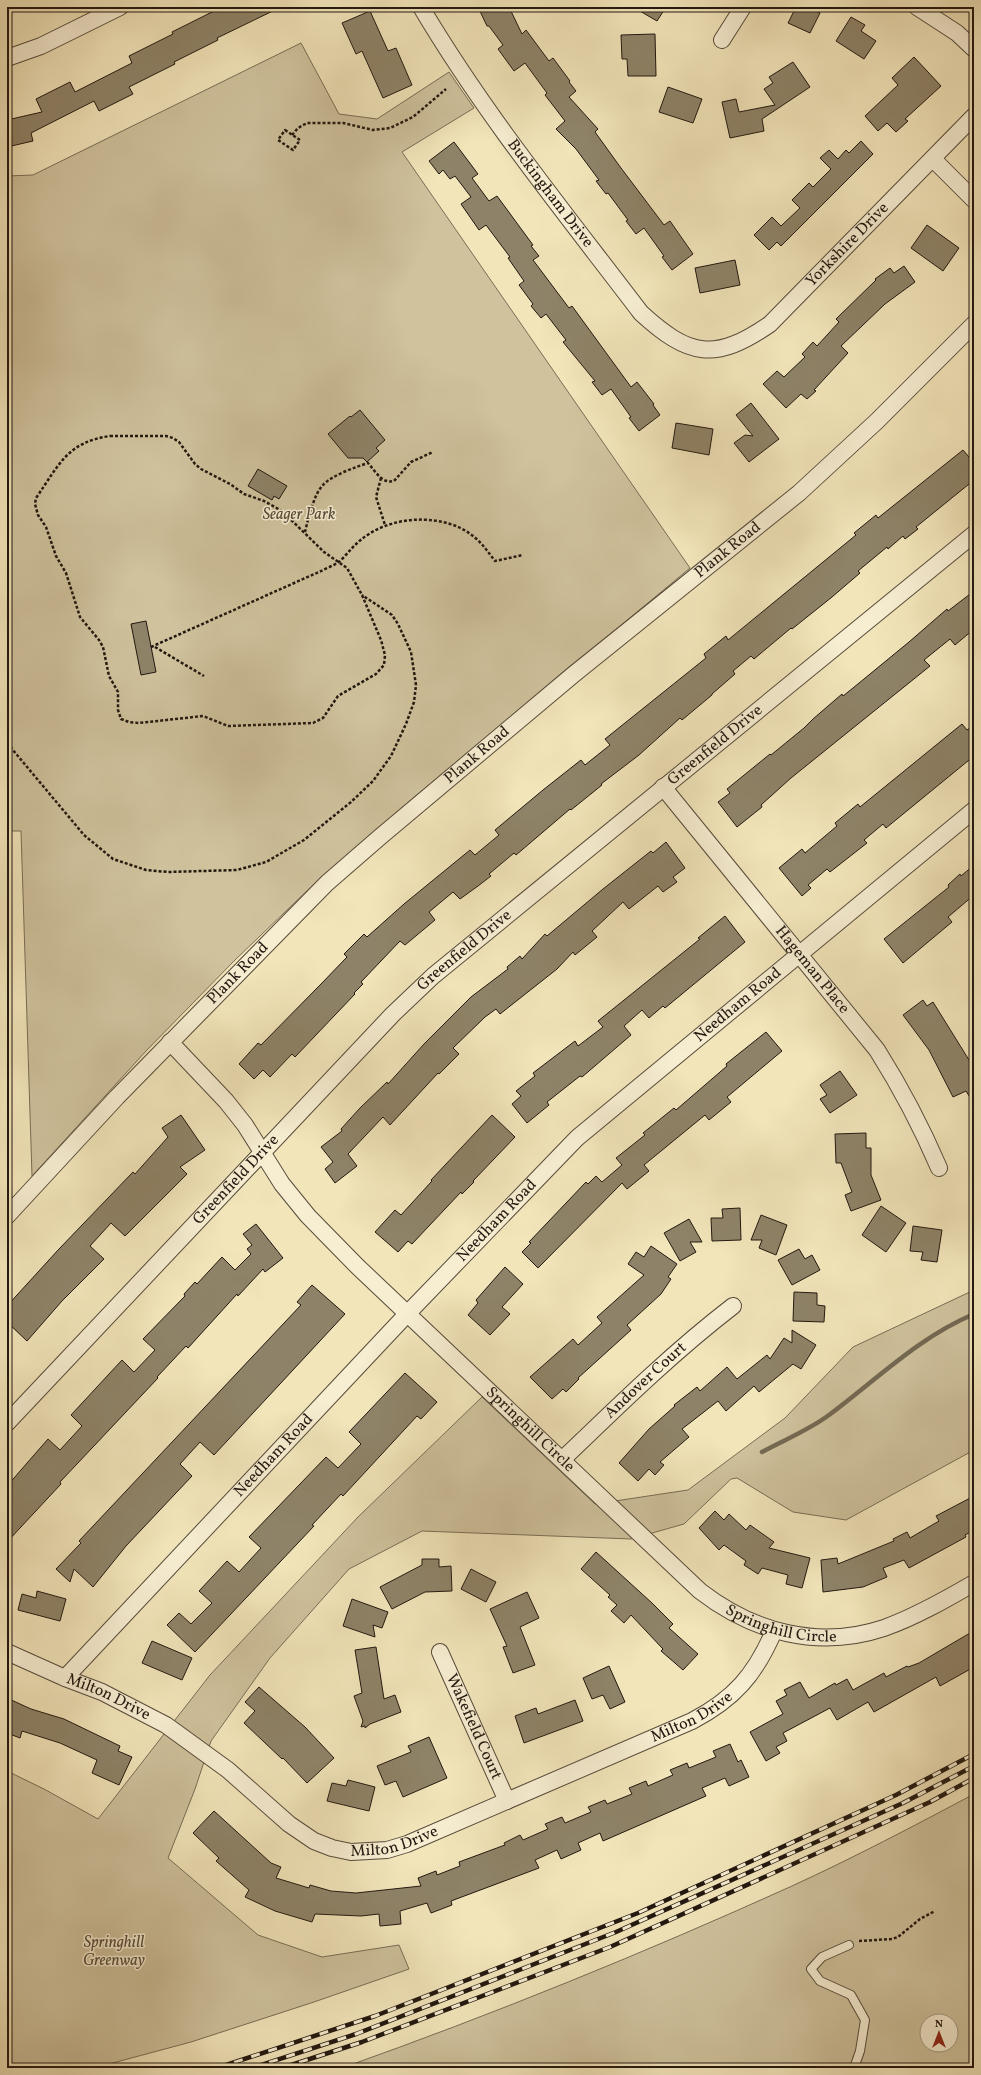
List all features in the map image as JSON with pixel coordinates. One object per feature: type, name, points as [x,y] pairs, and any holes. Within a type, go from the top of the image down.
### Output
[{"type":"street","points":[[7,58],[41,46],[120,7]]},
{"type":"street","name":"Buckingham Drive","points":[[421,7],[440,40],[489,112],[641,313],[671,339],[682,345],[707,349]]},
{"type":"street","points":[[722,40],[743,7]]},
{"type":"street","points":[[918,7],[957,34],[974,50]]},
{"type":"street","name":"Yorkshire Drive","points":[[707,349],[730,346],[754,335],[770,324],[974,116]]},
{"type":"street","points":[[933,159],[974,200]]},
{"type":"street","name":"Plank Road","points":[[7,1216],[170,1042],[352,860],[574,674],[799,493],[860,437],[974,324]]},
{"type":"street","name":"Greenfield Drive","points":[[7,1423],[393,1014],[433,976],[974,534]]},
{"type":"street","name":"Hageman Place","points":[[663,787],[877,1050],[905,1095],[920,1124],[939,1168]]},
{"type":"street","name":"Needham Road","points":[[65,1678],[408,1313],[577,1138],[974,810]]},
{"type":"street","name":"Springhill Circle","points":[[170,1042],[226,1101],[245,1125],[282,1184],[308,1216],[700,1591],[727,1609],[774,1631],[815,1637],[835,1637],[882,1628],[929,1608],[974,1583]]},
{"type":"street","name":"Andover Court","points":[[563,1459],[674,1354],[733,1306]]},
{"type":"street","name":"Milton Drive","points":[[7,1652],[65,1678],[102,1692],[166,1725],[228,1770],[304,1835],[332,1848],[351,1852],[387,1850],[407,1844],[692,1721],[715,1709],[744,1682],[758,1664],[774,1631]]},
{"type":"street","name":"Wakefield Court","points":[[440,1652],[507,1800]]},
{"type":"lane","points":[[849,1945],[822,1957],[811,1969],[820,1981],[851,1995],[865,2020],[860,2051],[854,2068]]},
{"type":"path","points":[[292,135],[298,128],[307,124],[343,124],[373,130],[390,128],[413,117],[446,89]]},
{"type":"path","points":[[285,130],[292,135],[300,140],[293,150],[278,140],[285,130]]},
{"type":"path","points":[[110,436],[166,436],[179,442],[195,464],[202,469],[230,484],[244,494],[264,501],[282,511],[324,552],[339,562],[347,568],[362,595],[381,640],[385,655],[384,665],[376,674],[334,700],[326,714],[319,720],[313,723],[268,726],[221,725],[203,716],[129,722],[124,721],[119,715],[118,692],[109,676],[103,647],[80,618],[70,581],[56,556],[46,527],[38,515],[35,504],[36,498],[62,460],[70,451],[85,441],[110,436]]},
{"type":"path","points":[[305,532],[310,512],[322,485],[336,476],[368,464],[381,478],[387,482],[394,481],[411,462],[433,452]]},
{"type":"path","points":[[381,478],[376,496],[385,525]]},
{"type":"path","points":[[204,676],[153,647],[339,562],[358,541],[385,525],[412,520],[444,522],[472,535],[482,543],[495,561],[523,555]]},
{"type":"path","points":[[7,743],[84,836],[113,859],[146,870],[168,872],[238,870],[266,862],[304,840],[351,802],[373,781],[391,756],[406,724],[414,702],[416,685],[411,652],[398,624],[392,615],[362,595]]},
{"type":"path","points":[[849,1945],[867,1940],[892,1939],[898,1937],[920,1919],[935,1911]]},
{"type":"green space","name":"Seager Park","points":[[301,43],[339,114],[377,119],[449,72],[474,108],[402,152],[690,568],[412,799],[311,887],[234,961],[146,1051],[32,1176],[21,831],[7,831],[7,359],[11,357],[7,289],[7,176],[33,175]]},
{"type":"green space","name":"Springhill Greenway","points":[[974,1290],[974,1450],[846,1520],[793,1512],[737,1478],[731,1479],[684,1524],[631,1539],[422,1531],[349,1569],[270,1658],[211,1741],[195,1789],[168,1858],[258,1935],[322,1957],[399,1945],[409,1969],[191,2042],[94,2068],[7,2068],[7,1771],[44,1789],[98,1819],[210,1675],[358,1517],[482,1397],[595,1504],[688,1490],[785,1418],[853,1347]]},
{"type":"green space","points":[[974,1794],[974,2068],[342,2068],[456,2026],[625,1959],[736,1911],[883,1842]]},
{"type":"building","points":[[222,7],[281,7],[217,38],[218,40],[174,62],[175,64],[129,87],[133,94],[99,111],[94,101],[31,133],[33,141],[7,147],[7,120],[42,112],[36,99],[70,82],[75,92],[132,63],[129,56]]},
{"type":"building","points":[[478,7],[509,7],[522,34],[526,30],[549,61],[553,58],[570,81],[569,82],[576,91],[569,97],[598,129],[595,132],[621,168],[664,225],[670,221],[693,254],[672,270],[644,228],[636,234],[626,221],[628,220],[608,193],[606,194],[596,181],[599,180],[576,149],[556,129],[565,121],[545,95],[547,93],[525,63],[514,71],[498,49],[503,45],[489,26],[487,26]]},
{"type":"building","points":[[633,7],[666,7],[657,21]]},
{"type":"building","points":[[796,7],[818,7],[816,11],[820,13],[810,33],[788,23]]},
{"type":"building","points":[[370,11],[388,51],[396,48],[412,85],[383,98],[362,51],[356,54],[342,23]]},
{"type":"building","points":[[851,17],[865,25],[861,31],[876,41],[864,59],[836,41]]},
{"type":"building","points":[[655,34],[656,76],[628,76],[627,59],[622,59],[621,35]]},
{"type":"building","points":[[914,57],[941,86],[905,119],[908,121],[896,132],[887,123],[878,131],[865,116],[898,85],[892,78]]},
{"type":"building","points":[[793,62],[810,87],[762,119],[764,131],[730,138],[722,102],[736,99],[739,112],[775,105],[764,89],[773,83],[769,77]]},
{"type":"building","points":[[668,87],[702,99],[693,123],[659,112]]},
{"type":"building","points":[[861,141],[873,154],[781,246],[777,242],[769,250],[754,235],[772,217],[781,226],[800,208],[792,200],[809,183],[813,187],[831,169],[820,158],[829,150],[838,159],[846,150],[849,153]]},
{"type":"building","points":[[454,142],[478,174],[472,178],[489,201],[497,196],[533,245],[531,246],[539,256],[533,260],[569,308],[572,306],[631,387],[637,382],[654,404],[653,405],[660,415],[639,431],[611,389],[602,395],[592,382],[595,381],[563,342],[566,340],[546,314],[541,318],[531,306],[533,304],[519,285],[524,281],[508,258],[510,257],[486,225],[479,230],[461,204],[471,197],[455,176],[450,179],[443,170],[439,174],[429,161]]},
{"type":"building","points":[[927,225],[959,248],[943,271],[911,248]]},
{"type":"building","points":[[735,260],[740,285],[700,293],[695,268]]},
{"type":"building","points":[[904,266],[915,282],[885,304],[841,346],[848,353],[814,390],[816,391],[807,399],[801,394],[786,408],[763,384],[777,371],[784,377],[805,357],[802,354],[813,342],[817,346],[839,322],[836,319],[876,280],[875,279],[890,268],[894,273]]},
{"type":"building","points":[[751,403],[779,439],[749,462],[734,443],[745,435],[753,436],[736,415]]},
{"type":"building","points":[[360,410],[385,440],[376,448],[379,451],[367,462],[363,458],[348,458],[328,434]]},
{"type":"building","points":[[676,423],[713,429],[709,455],[672,448]]},
{"type":"building","points":[[963,450],[974,463],[974,480],[916,527],[918,529],[905,539],[903,536],[888,549],[887,547],[858,571],[860,573],[832,597],[792,629],[791,628],[754,659],[751,656],[733,671],[735,674],[712,695],[682,720],[680,718],[639,755],[601,784],[602,785],[571,810],[570,809],[516,855],[514,853],[489,874],[491,876],[460,899],[453,892],[429,912],[435,920],[405,945],[400,941],[361,982],[363,984],[354,993],[355,994],[295,1057],[292,1054],[270,1077],[263,1070],[254,1079],[239,1064],[258,1043],[261,1045],[347,957],[344,954],[364,934],[367,937],[404,904],[470,850],[475,855],[499,835],[495,830],[543,790],[581,760],[585,765],[610,745],[605,739],[706,658],[704,654],[726,636],[728,640],[856,535],[854,533],[876,515],[878,518]]},
{"type":"building","points":[[258,469],[287,486],[279,499],[274,496],[272,500],[248,486]]},
{"type":"building","points":[[974,591],[974,629],[955,645],[950,639],[924,660],[930,666],[791,778],[761,805],[762,807],[737,827],[718,802],[730,793],[727,789],[804,728],[842,694],[843,696],[853,688],[947,609],[948,611]]},
{"type":"building","points":[[146,621],[156,672],[141,675],[131,624]]},
{"type":"building","points":[[962,724],[967,730],[974,725],[974,756],[886,828],[883,824],[864,840],[867,843],[830,872],[827,869],[808,885],[811,888],[802,896],[779,868],[802,849],[805,853],[837,826],[835,823],[858,804],[860,807]]},
{"type":"building","points":[[666,842],[685,868],[673,877],[677,882],[663,892],[658,886],[629,909],[623,902],[592,931],[597,937],[575,955],[573,952],[557,969],[500,1014],[496,1009],[485,1017],[453,1048],[459,1054],[439,1074],[438,1073],[390,1125],[383,1117],[348,1154],[357,1166],[335,1183],[325,1169],[333,1162],[321,1147],[342,1131],[341,1129],[360,1108],[387,1082],[388,1084],[424,1044],[471,997],[508,969],[507,967],[520,956],[522,959],[545,934],[547,936],[651,851],[653,853]]},
{"type":"building","points":[[974,865],[974,895],[948,917],[952,922],[903,963],[884,939],[949,887],[948,885],[960,874],[961,876]]},
{"type":"building","points":[[725,916],[745,942],[665,1008],[663,1006],[649,1018],[642,1010],[624,1026],[631,1035],[582,1077],[580,1076],[547,1102],[549,1105],[527,1123],[512,1104],[521,1096],[516,1091],[535,1076],[533,1073],[575,1041],[578,1046],[603,1027],[598,1021],[700,939],[698,938]]},
{"type":"building","points":[[923,1000],[927,1006],[933,1002],[974,1068],[974,1104],[966,1091],[953,1097],[929,1050],[903,1015]]},
{"type":"building","points":[[766,1032],[782,1051],[727,1097],[731,1102],[709,1120],[705,1115],[644,1165],[649,1171],[627,1189],[622,1183],[538,1268],[522,1252],[531,1243],[529,1242],[586,1182],[588,1184],[596,1176],[602,1182],[622,1165],[616,1158],[645,1135],[643,1133],[674,1108],[676,1110],[727,1066],[726,1064]]},
{"type":"building","points":[[840,1071],[857,1095],[830,1113],[820,1099],[827,1095],[820,1085]]},
{"type":"building","points":[[181,1115],[205,1150],[180,1167],[187,1174],[125,1236],[111,1223],[90,1246],[104,1259],[62,1301],[27,1341],[7,1322],[7,1306],[133,1172],[135,1174],[168,1137],[162,1128]]},
{"type":"building","points":[[492,1115],[515,1137],[473,1181],[474,1182],[462,1194],[461,1192],[412,1244],[408,1241],[398,1252],[375,1232],[395,1210],[401,1215],[432,1181],[431,1180]]},
{"type":"building","points":[[866,1133],[866,1148],[871,1148],[871,1175],[881,1200],[851,1211],[845,1195],[852,1192],[841,1163],[836,1163],[835,1134]]},
{"type":"building","points":[[881,1206],[906,1223],[886,1252],[862,1235]]},
{"type":"building","points":[[740,1208],[741,1240],[712,1241],[711,1218],[723,1218],[722,1209]]},
{"type":"building","points":[[761,1215],[787,1225],[776,1255],[759,1248],[762,1240],[751,1240]]},
{"type":"building","points":[[689,1219],[702,1242],[690,1242],[696,1252],[680,1261],[664,1233]]},
{"type":"building","points":[[256,1224],[283,1258],[265,1272],[263,1269],[238,1296],[237,1294],[188,1348],[186,1346],[157,1377],[158,1378],[60,1482],[61,1484],[7,1542],[7,1486],[48,1439],[60,1450],[82,1426],[71,1415],[122,1360],[134,1372],[155,1350],[143,1339],[185,1296],[184,1294],[195,1282],[197,1284],[222,1257],[235,1270],[251,1254],[247,1249],[252,1245],[243,1234]]},
{"type":"building","points":[[913,1226],[942,1230],[937,1262],[921,1260],[923,1252],[910,1251]]},
{"type":"building","points":[[651,1246],[677,1264],[668,1277],[671,1279],[661,1294],[627,1325],[631,1330],[578,1378],[579,1379],[566,1392],[563,1389],[552,1399],[530,1377],[573,1339],[578,1345],[602,1323],[597,1317],[644,1275],[628,1264],[636,1252],[644,1257]]},
{"type":"building","points":[[799,1249],[805,1259],[812,1255],[820,1270],[792,1285],[778,1260]]},
{"type":"building","points":[[505,1267],[523,1284],[502,1307],[510,1314],[490,1335],[468,1315],[478,1303],[476,1300]]},
{"type":"building","points":[[312,1285],[345,1314],[214,1455],[200,1442],[180,1464],[192,1476],[126,1546],[93,1587],[74,1569],[70,1582],[56,1569],[81,1543],[79,1541],[301,1305],[297,1302]]},
{"type":"building","points":[[794,1292],[817,1293],[817,1305],[825,1306],[824,1322],[793,1321]]},
{"type":"building","points":[[792,1330],[816,1345],[801,1369],[793,1364],[759,1392],[754,1386],[726,1411],[718,1401],[682,1429],[689,1437],[660,1462],[664,1465],[655,1475],[649,1469],[638,1481],[619,1463],[649,1429],[675,1406],[674,1405],[697,1387],[700,1391],[727,1367],[737,1379],[767,1355],[770,1359],[784,1338],[792,1343]]},
{"type":"building","points":[[405,1373],[437,1402],[421,1419],[417,1416],[343,1496],[341,1494],[312,1525],[314,1526],[195,1652],[167,1625],[179,1613],[191,1624],[212,1603],[199,1591],[227,1561],[239,1572],[261,1548],[249,1537],[326,1457],[338,1468],[361,1444],[349,1432]]},
{"type":"building","points":[[974,1496],[974,1530],[965,1535],[966,1537],[909,1568],[904,1560],[883,1568],[887,1577],[863,1587],[823,1592],[821,1560],[837,1558],[838,1564],[894,1541],[893,1539],[907,1532],[910,1538],[939,1521],[936,1516]]},
{"type":"building","points":[[715,1511],[724,1520],[729,1514],[746,1530],[750,1525],[774,1542],[769,1548],[810,1558],[802,1588],[786,1584],[788,1575],[762,1568],[758,1574],[744,1565],[746,1561],[724,1545],[719,1550],[699,1528]]},
{"type":"building","points":[[596,1552],[673,1624],[669,1628],[698,1654],[683,1670],[661,1651],[663,1649],[631,1615],[624,1623],[611,1611],[617,1605],[608,1597],[610,1595],[581,1569]]},
{"type":"building","points":[[422,1559],[439,1559],[439,1567],[451,1566],[452,1591],[425,1592],[392,1609],[380,1587],[422,1565]]},
{"type":"building","points":[[471,1569],[496,1582],[486,1602],[461,1589]]},
{"type":"building","points":[[37,1591],[66,1599],[60,1621],[18,1610],[22,1594],[36,1598]]},
{"type":"building","points":[[527,1592],[539,1618],[520,1627],[535,1665],[513,1673],[503,1647],[507,1646],[490,1609]]},
{"type":"building","points":[[352,1599],[388,1612],[382,1628],[373,1625],[375,1637],[343,1626]]},
{"type":"building","points":[[970,1633],[974,1640],[974,1667],[940,1686],[936,1677],[874,1712],[868,1702],[837,1720],[830,1708],[783,1733],[787,1741],[776,1747],[780,1753],[766,1761],[750,1732],[783,1714],[776,1701],[787,1695],[784,1690],[800,1682],[809,1698],[835,1683],[836,1685],[847,1679],[853,1690],[884,1673],[886,1677],[907,1666],[908,1667],[919,1663]]},
{"type":"building","points":[[152,1641],[192,1658],[182,1680],[142,1663]]},
{"type":"building","points":[[376,1647],[384,1699],[395,1695],[401,1712],[370,1724],[365,1728],[365,1726],[361,1727],[363,1721],[354,1696],[362,1693],[355,1650]]},
{"type":"building","points":[[609,1666],[625,1702],[610,1709],[603,1695],[592,1699],[583,1678]]},
{"type":"building","points":[[259,1687],[305,1727],[334,1758],[307,1783],[283,1758],[282,1759],[244,1723],[255,1711],[245,1702]]},
{"type":"building","points":[[7,1698],[31,1709],[64,1719],[120,1746],[118,1751],[132,1757],[119,1785],[92,1773],[97,1760],[60,1743],[22,1731],[20,1738],[7,1733]]},
{"type":"building","points":[[575,1700],[583,1721],[524,1743],[515,1716],[536,1708],[538,1714]]},
{"type":"building","points":[[429,1737],[447,1778],[403,1797],[396,1781],[385,1785],[377,1766],[411,1752],[408,1746]]},
{"type":"building","points":[[730,1744],[738,1762],[741,1760],[749,1777],[729,1786],[725,1778],[702,1788],[706,1796],[603,1841],[600,1833],[578,1843],[581,1850],[561,1859],[557,1850],[535,1860],[539,1868],[451,1901],[452,1905],[431,1913],[427,1903],[400,1911],[401,1924],[380,1926],[379,1914],[361,1916],[315,1914],[312,1922],[275,1911],[245,1897],[249,1890],[216,1861],[219,1858],[193,1833],[214,1811],[271,1863],[281,1867],[276,1878],[309,1888],[310,1885],[331,1891],[356,1893],[421,1886],[418,1878],[436,1871],[437,1875],[460,1866],[459,1862],[505,1845],[504,1843],[520,1835],[523,1840],[548,1829],[545,1824],[562,1817],[565,1823],[591,1812],[588,1807],[605,1800],[607,1804],[632,1794],[629,1788],[646,1781],[648,1786],[673,1775],[670,1770],[687,1763],[689,1768],[716,1757],[713,1751]]},
{"type":"building","points":[[348,1780],[375,1787],[369,1811],[327,1801],[332,1783],[346,1786]]},
{"type":"waterway","points":[[762,1452],[821,1420],[916,1347],[974,1314]]},
{"type":"railway","points":[[217,2068],[375,2016],[638,1913],[896,1795],[974,1754]]},
{"type":"railway","points":[[252,2068],[356,2034],[616,1932],[903,1803],[974,1766]]},
{"type":"railway","points":[[282,2068],[362,2042],[610,1947],[930,1802],[974,1778]]}]
